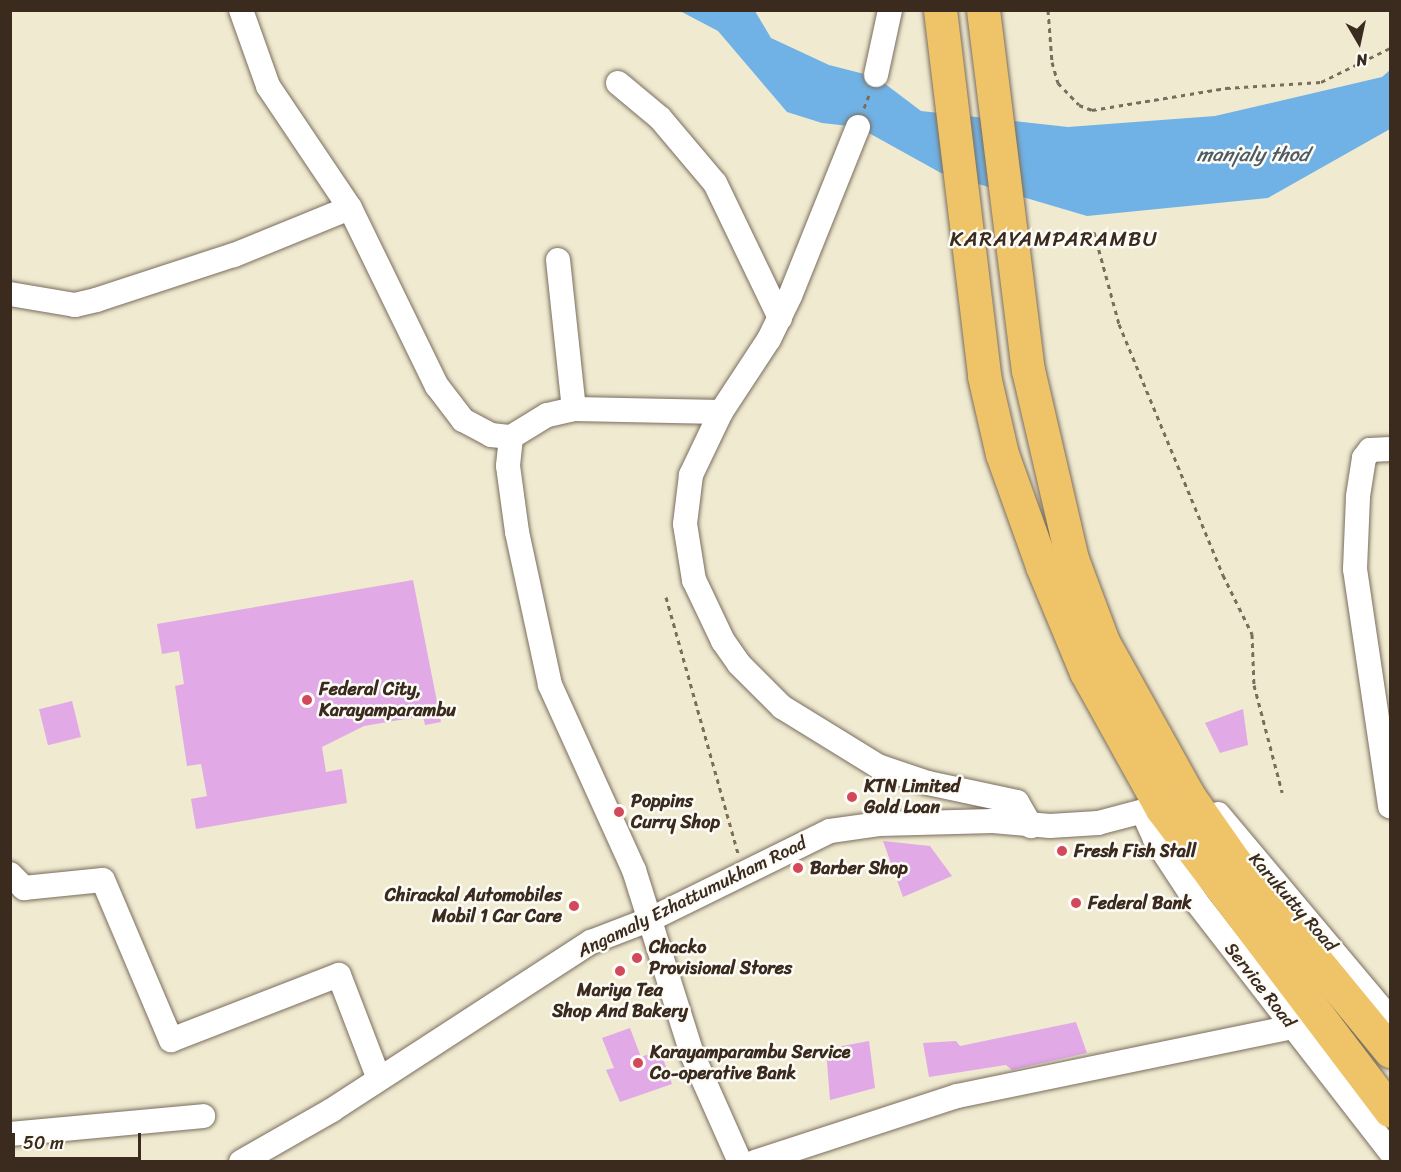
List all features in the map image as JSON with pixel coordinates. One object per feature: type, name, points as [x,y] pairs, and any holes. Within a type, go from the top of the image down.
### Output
[{"type":"highway","points":[[940,10],[984,376],[1002,454],[1042,566],[1086,672],[1164,805],[1390,1110]]},
{"type":"highway","points":[[983,10],[1028,370],[1072,559],[1164,805],[1234,861],[1390,1051]]},
{"type":"street","points":[[241,10],[260,67],[277,104],[350,208],[437,386],[463,420],[476,429],[511,437]]},
{"type":"street","points":[[876,75],[890,10]]},
{"type":"street","points":[[618,83],[660,118],[715,183],[780,318]]},
{"type":"street","points":[[858,127],[810,253],[780,318],[721,412],[691,475],[685,507],[686,542],[694,580],[707,614],[739,664],[782,706],[855,754],[928,783],[1011,800],[1021,805],[1031,826]]},
{"type":"street","points":[[10,294],[75,305],[96,300],[234,255],[350,208]]},
{"type":"street","points":[[558,260],[574,409]]},
{"type":"street","points":[[721,412],[574,409],[529,422],[511,437],[510,495],[543,659],[560,710],[615,823],[651,919],[692,1054],[740,1161]]},
{"type":"street","points":[[1390,449],[1370,450],[1364,458],[1358,497],[1355,569],[1390,806]]},
{"type":"street","name":"Angamaly Ezhattumukham Road","points":[[241,1161],[379,1079],[591,942],[651,919],[830,831],[854,825],[993,821],[1031,826],[1098,823],[1164,805]]},
{"type":"street","name":"Karukutty Road","points":[[1164,805],[1213,807],[1390,1018]]},
{"type":"street","name":"Service Road","points":[[1164,805],[1155,840],[1195,900],[1390,1151]]},
{"type":"street","points":[[10,874],[24,888],[103,880],[171,1040],[339,975],[379,1079]]},
{"type":"street","points":[[755,1161],[957,1096],[1293,1027]]},
{"type":"street","points":[[10,1134],[203,1116]]},
{"type":"path","points":[[1048,10],[1052,62],[1058,84],[1078,105],[1092,110],[1226,88],[1321,82],[1390,48]]},
{"type":"path","points":[[858,127],[876,75]]},
{"type":"path","points":[[1013,255],[1094,232],[1119,324],[1223,574],[1252,634],[1254,685],[1282,792]]},
{"type":"path","points":[[666,597],[743,874]]},
{"type":"water","name":"manjaly thod","points":[[680,11],[755,11],[771,38],[829,65],[876,77],[921,111],[1068,127],[1215,116],[1382,77],[1390,70],[1390,129],[1268,198],[1087,216],[941,173],[858,127],[822,123],[787,112],[718,31]]},
{"type":"building","name":"Federal City, Karayamparambu","points":[[413,580],[441,722],[425,725],[423,716],[364,726],[322,747],[326,772],[342,769],[347,803],[196,829],[191,799],[207,796],[201,764],[187,766],[175,686],[184,684],[179,651],[162,654],[157,624]]},
{"type":"building","points":[[72,701],[81,737],[48,745],[39,709]]},
{"type":"building","points":[[1243,709],[1248,745],[1220,753],[1205,723]]},
{"type":"building","points":[[883,841],[930,846],[952,876],[903,897]]},
{"type":"building","points":[[1076,1022],[1087,1053],[1012,1070],[1006,1065],[929,1077],[923,1043],[956,1041],[960,1046]]},
{"type":"building","name":"Karayamparambu Service Co-operative Bank","points":[[630,1028],[641,1057],[660,1050],[672,1084],[620,1102],[606,1070],[614,1068],[602,1038]]},
{"type":"building","points":[[869,1041],[875,1088],[830,1100],[826,1049]]},
{"type":"place","name":"Federal City, Karayamparambu","points":[[307,700]]},
{"type":"place","name":"KTN Limited Gold Loan","points":[[852,797]]},
{"type":"place","name":"Poppins Curry Shop","points":[[619,812]]},
{"type":"place","name":"Fresh Fish Stall","points":[[1062,851]]},
{"type":"place","name":"Barber Shop","points":[[798,868]]},
{"type":"place","name":"Federal Bank","points":[[1076,903]]},
{"type":"place","name":"Chirackal Automobiles Mobil 1 Car Care","points":[[574,906]]},
{"type":"place","name":"Chacko Provisional Stores","points":[[637,958]]},
{"type":"place","name":"Mariya Tea Shop And Bakery","points":[[620,971]]},
{"type":"place","name":"Karayamparambu Service Co-operative Bank","points":[[638,1063]]},
{"type":"district","name":"KARAYAMPARAMBU","points":[[1054,239]]}]
